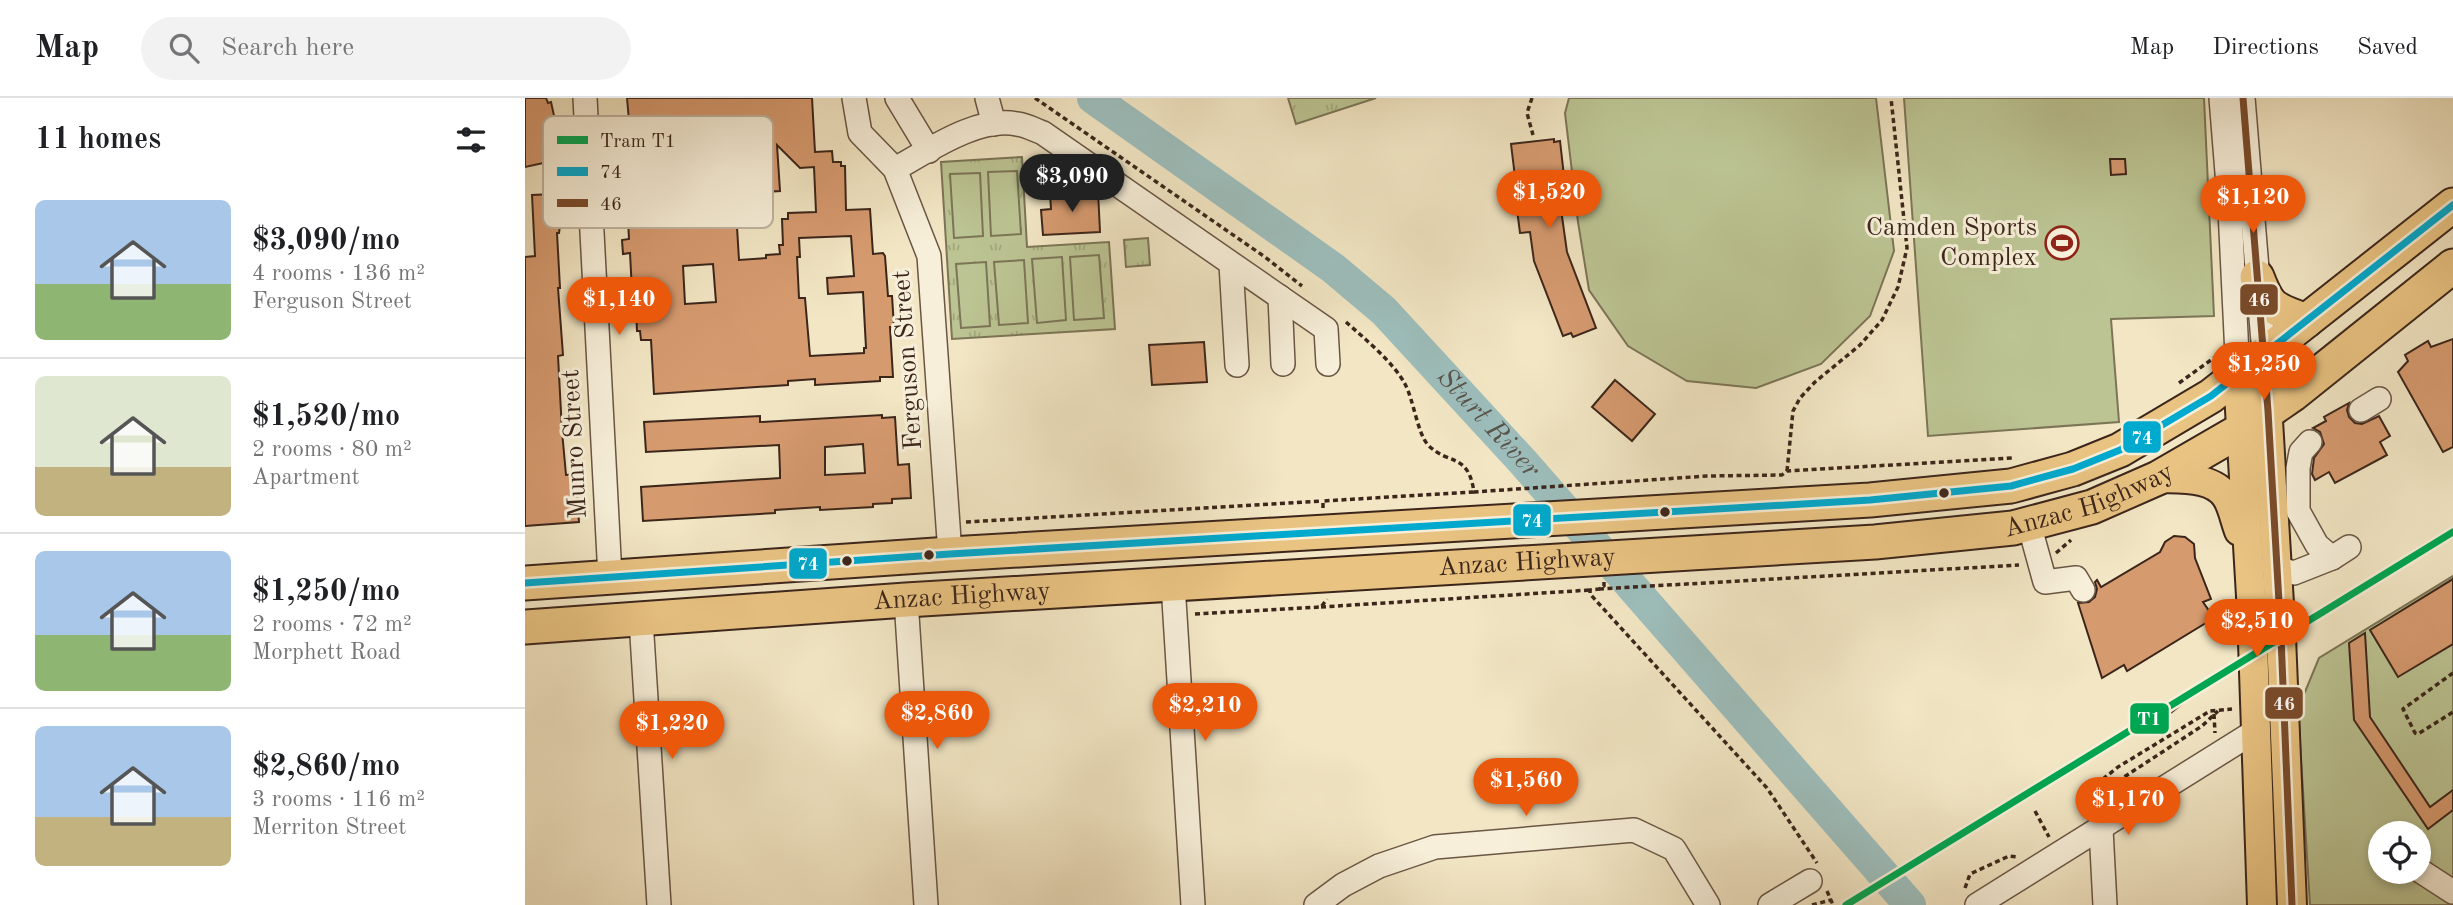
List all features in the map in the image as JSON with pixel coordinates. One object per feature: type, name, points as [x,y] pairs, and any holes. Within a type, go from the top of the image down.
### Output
[{"type":"highway","name":"Anzac Highway","points":[[525,583],[610,578],[954,539],[1067,548],[1870,500],[2011,486],[2073,469],[2120,450],[2200,403],[2228,365],[2264,354],[2453,205]]},
{"type":"highway","name":"Anzac Highway","points":[[525,627],[906,600],[1875,542],[2013,528],[2092,507],[2158,478],[2241,430],[2292,395],[2453,266]]},
{"type":"highway","points":[[2257,277],[2266,301],[2281,311],[2306,321]]},
{"type":"highway","points":[[1870,500],[1875,542]]},
{"type":"highway","points":[[1189,541],[1199,563],[1215,582]]},
{"type":"highway","points":[[1067,548],[1106,560],[1155,559],[1162,563],[1173,584]]},
{"type":"main road","points":[[2264,354],[2279,599],[2292,905]]},
{"type":"main road","points":[[2228,365],[2241,430],[2249,556],[2262,905]]},
{"type":"main road","points":[[2158,478],[2187,479],[2214,485],[2227,497],[2249,556]]},
{"type":"street","name":"Munro Street","points":[[585,98],[586,116]]},
{"type":"street","name":"Ferguson Street","points":[[854,98],[860,133],[895,169],[929,256],[954,539]]},
{"type":"street","points":[[987,98],[994,124]]},
{"type":"street","points":[[2221,98],[2230,210],[2228,365]]},
{"type":"street","points":[[2243,98],[2264,354]]},
{"type":"street","points":[[905,101],[929,150]]},
{"type":"street","points":[[895,169],[961,134],[994,124],[1016,124],[1043,133],[1326,329],[1328,364]]},
{"type":"street","name":"Munro Street","points":[[592,228],[610,578]]},
{"type":"street","points":[[1231,264],[1237,365]]},
{"type":"street","points":[[1280,298],[1283,363]]},
{"type":"street","points":[[2309,442],[2301,452],[2298,487],[2329,545],[2341,552]]},
{"type":"street","points":[[2029,524],[2045,582],[2076,578],[2084,590]]},
{"type":"street","points":[[2277,568],[2294,573],[2341,552]]},
{"type":"street","points":[[2279,599],[2318,575],[2341,552]]},
{"type":"street","points":[[1173,584],[1193,905]]},
{"type":"street","points":[[906,600],[926,905]]},
{"type":"street","points":[[641,620],[659,905]]},
{"type":"street","points":[[1977,905],[2257,730]]},
{"type":"street","points":[[2101,829],[2105,905]]},
{"type":"street","points":[[1316,905],[1343,885],[1379,866],[1435,847],[1634,830],[1674,849],[1708,905]]},
{"type":"street","points":[[1770,905],[1815,873]]},
{"type":"street","points":[[2431,878],[2453,892]]},
{"type":"path","points":[[1532,98],[1527,113],[1533,135]]},
{"type":"path","points":[[1787,471],[1793,411],[1800,398],[1867,337],[1882,320],[1898,287],[1907,248],[1891,98]]},
{"type":"path","points":[[2170,390],[2228,365]]},
{"type":"path","points":[[1507,490],[2020,458]]},
{"type":"path","points":[[954,539],[1322,501],[1474,492]]},
{"type":"path","points":[[1322,501],[1323,517]]},
{"type":"path","points":[[1601,589],[1604,586],[1604,578]]},
{"type":"path","points":[[1187,615],[1698,584]]},
{"type":"path","points":[[1321,607],[1328,598],[1327,590]]},
{"type":"path","points":[[1590,590],[1590,594],[1767,788],[1815,873]]},
{"type":"path","points":[[2453,673],[2403,709],[2418,734],[2453,712]]},
{"type":"path","points":[[2214,715],[2202,726],[2088,802],[2098,783],[2118,767],[2210,711],[2219,709],[2214,715],[2215,737]]},
{"type":"path","points":[[2035,811],[2052,842]]},
{"type":"path","points":[[1811,905],[1831,900]]},
{"type":"green space","points":[[1288,98],[1376,98],[1296,124]]},
{"type":"green space","points":[[1569,98],[1876,98],[1894,251],[1870,316],[1821,364],[1756,388],[1687,381],[1628,346],[1589,290],[1565,113]]},
{"type":"green space","name":"Camden Sports Complex","points":[[1904,98],[2204,98],[2214,316],[2111,319],[2119,422],[1928,436]]},
{"type":"green space","points":[[1022,157],[1027,247],[1109,242],[1115,329],[952,339],[941,162]]},
{"type":"green space","points":[[1017,171],[1021,234],[991,236],[988,172]]},
{"type":"green space","points":[[980,173],[983,236],[954,238],[950,174]]},
{"type":"green space","points":[[1148,238],[1150,265],[1126,267],[1124,240]]},
{"type":"green space","points":[[1099,255],[1104,318],[1074,320],[1070,257]]},
{"type":"green space","points":[[1062,257],[1066,320],[1037,323],[1032,259]]},
{"type":"green space","points":[[1024,260],[1028,323],[999,325],[994,262]]},
{"type":"green space","points":[[986,262],[990,326],[961,328],[956,264]]},
{"type":"green space","points":[[2453,576],[2453,905],[2310,905],[2298,709],[2319,658]]},
{"type":"building","points":[[525,98],[546,98],[548,103],[551,102],[554,116],[543,116],[543,163],[525,167]]},
{"type":"building","points":[[627,98],[812,98],[815,152],[832,151],[833,162],[841,162],[841,166],[845,166],[846,210],[870,209],[873,254],[883,253],[885,256],[888,296],[892,296],[894,327],[890,327],[893,377],[880,377],[880,381],[815,385],[815,379],[788,381],[788,385],[654,394],[651,340],[641,340],[640,331],[637,331],[630,253],[623,254],[622,240],[629,239],[628,228],[737,228],[739,260],[766,258],[766,255],[780,254],[779,245],[783,245],[782,219],[788,219],[788,213],[816,212],[814,167],[800,168],[777,145],[780,191],[773,191],[773,116],[629,116]],"holes":[[[851,236],[854,276],[827,278],[828,294],[863,292],[866,348],[864,353],[810,356],[805,298],[799,298],[799,238]],[[713,264],[716,302],[685,304],[683,266]]]},
{"type":"building","points":[[1554,139],[1554,142],[1560,141],[1565,185],[1558,188],[1567,252],[1596,328],[1573,337],[1571,333],[1563,336],[1534,261],[1530,232],[1520,233],[1513,178],[1511,144]]},
{"type":"building","points":[[2110,159],[2125,159],[2126,174],[2111,175]]},
{"type":"building","points":[[1098,191],[1100,232],[1043,235],[1041,210],[1051,209],[1050,194]]},
{"type":"building","points":[[532,195],[543,195],[543,228],[560,228],[557,233],[558,288],[563,355],[558,356],[562,431],[566,475],[576,474],[579,522],[525,526],[525,257],[535,256]]},
{"type":"building","points":[[2453,339],[2453,447],[2443,452],[2398,372],[2408,361],[2405,355],[2428,341],[2431,347]]},
{"type":"building","points":[[1204,342],[1207,382],[1152,385],[1149,345]]},
{"type":"building","points":[[1615,380],[1655,414],[1632,441],[1592,407]]},
{"type":"building","points":[[2349,403],[2349,417],[2355,423],[2362,424],[2379,416],[2390,436],[2380,442],[2387,455],[2335,483],[2329,472],[2315,480],[2312,474],[2314,458],[2324,444],[2320,432],[2313,428],[2326,421],[2324,417]]},
{"type":"building","points":[[882,415],[882,418],[895,417],[898,465],[909,464],[911,498],[892,499],[892,503],[873,504],[873,507],[820,510],[820,507],[775,510],[775,513],[643,521],[641,487],[780,478],[779,445],[646,452],[644,422],[760,416],[760,422]],"holes":[[[863,444],[865,473],[825,475],[825,447]]]},
{"type":"building","points":[[2174,536],[2185,537],[2194,544],[2195,558],[2211,599],[2203,602],[2214,618],[2127,671],[2124,665],[2102,678],[2078,603],[2089,602],[2095,597],[2097,580],[2101,587],[2160,552],[2165,542]]},
{"type":"building","points":[[2453,579],[2453,644],[2398,677],[2370,630]]},
{"type":"building","points":[[2365,633],[2370,717],[2430,807],[2453,790],[2453,810],[2431,827],[2431,821],[2423,821],[2354,720],[2349,643]]},
{"type":"waterway","name":"Sturt River","points":[[1093,98],[1333,268],[1384,311],[1523,462],[1910,905]]},
{"type":"tram line","name":"T1","points":[[1846,905],[2453,532]]},
{"type":"tram line","points":[[2144,734],[2220,674]]},
{"type":"transit line","name":"46","points":[[2243,98],[2268,411],[2292,905]]},
{"type":"transit line","name":"74","points":[[525,583],[950,554],[1870,500],[2011,486],[2073,469],[2120,450],[2211,396],[2453,205]]},
{"type":"place","name":"Camden Sports Complex","points":[[2062,243]]}]
